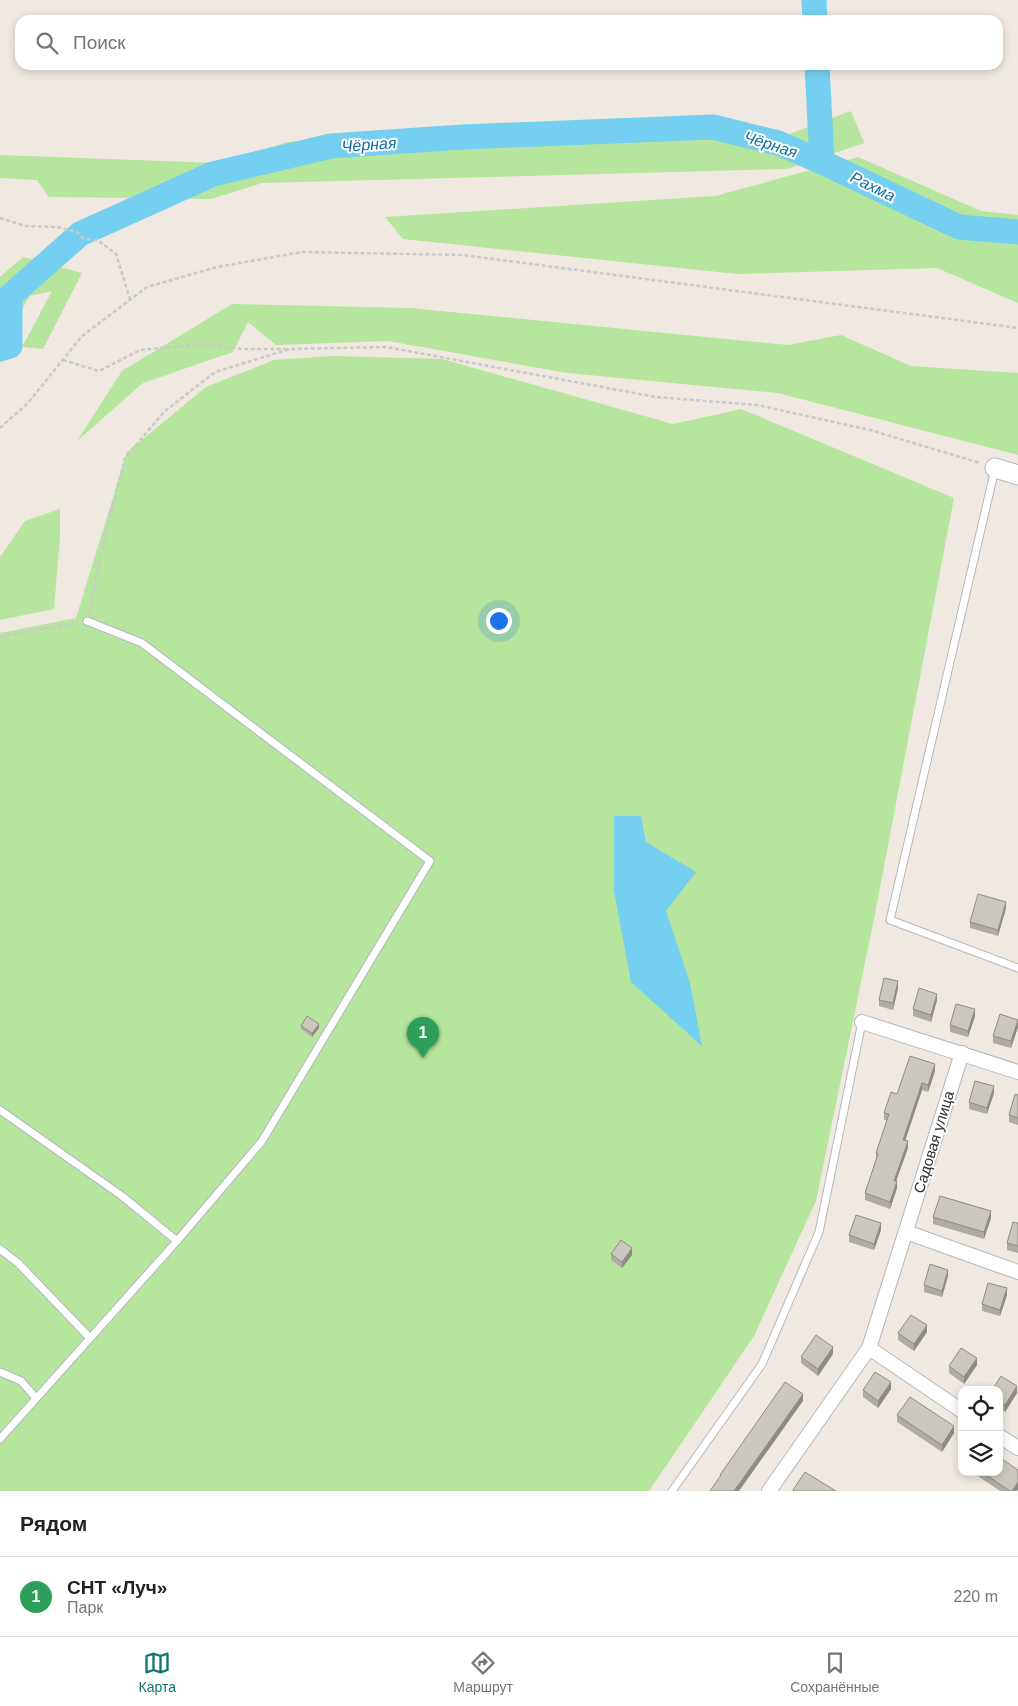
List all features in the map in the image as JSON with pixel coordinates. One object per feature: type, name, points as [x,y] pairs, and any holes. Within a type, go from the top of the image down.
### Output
[{"type":"street","points":[[995,468],[1018,475]]},
{"type":"street","points":[[862,1022],[1018,1072]]},
{"type":"street","name":"Садовая улица","points":[[769,1491],[869,1348],[962,1053]]},
{"type":"street","points":[[906,1232],[1018,1272]]},
{"type":"street","points":[[869,1348],[958,1408]]},
{"type":"street","points":[[1003,1439],[1018,1448]]},
{"type":"lane","points":[[995,468],[890,920],[1018,968]]},
{"type":"lane","points":[[0,1439],[177,1240],[262,1141],[430,861],[142,643],[87,621]]},
{"type":"lane","points":[[672,1491],[762,1364],[819,1232],[862,1022]]},
{"type":"lane","points":[[0,1110],[122,1196],[177,1240]]},
{"type":"lane","points":[[0,1249],[18,1263],[90,1338]]},
{"type":"lane","points":[[0,1372],[21,1381],[36,1398]]},
{"type":"path","points":[[0,218],[26,226],[57,226],[77,232],[83,238],[99,241],[116,254],[130,299]]},
{"type":"path","points":[[0,428],[28,404],[82,336],[147,287],[217,267],[302,252],[463,255],[1018,328]]},
{"type":"path","points":[[62,360],[99,371],[140,350],[204,344],[242,349],[386,347],[656,397],[757,404],[870,430],[995,468]]},
{"type":"path","points":[[0,637],[87,621],[105,535],[126,458],[164,412],[214,372],[290,349]]},
{"type":"green space","points":[[851,111],[864,143],[787,169],[262,183],[211,199],[49,197],[37,180],[0,178],[0,155],[217,163],[288,142],[419,136],[784,136]]},
{"type":"green space","points":[[858,157],[981,211],[1018,215],[1018,303],[937,268],[737,274],[403,239],[385,217],[715,196]]},
{"type":"green space","points":[[23,257],[82,273],[43,349],[22,347],[52,291],[30,296],[0,345],[0,277]]},
{"type":"green space","points":[[232,304],[410,308],[788,345],[841,335],[911,366],[1018,373],[1018,455],[778,393],[567,373],[388,341],[276,345],[248,322],[233,352],[143,383],[77,441],[122,371]]},
{"type":"green space","points":[[333,356],[442,359],[673,424],[741,409],[954,498],[875,914],[816,1201],[754,1336],[649,1491],[0,1491],[0,633],[76,618],[127,452],[206,387],[274,360]]},
{"type":"green space","points":[[60,509],[60,536],[54,609],[0,620],[0,557],[25,521]]},
{"type":"water","points":[[614,816],[641,816],[646,842],[696,872],[666,911],[690,983],[702,1046],[631,982],[614,891]]},
{"type":"building","points":[[978,894],[1006,902],[998,930],[970,922]]},
{"type":"building","points":[[884,978],[898,981],[893,1003],[879,1000]]},
{"type":"building","points":[[919,988],[937,994],[931,1015],[913,1009]]},
{"type":"building","points":[[956,1004],[975,1009],[968,1031],[950,1025]]},
{"type":"building","points":[[1000,1014],[1018,1020],[1011,1041],[993,1036]]},
{"type":"building","points":[[307,1016],[319,1024],[312,1033],[301,1026]]},
{"type":"building","points":[[910,1056],[935,1064],[928,1085],[922,1083],[903,1140],[908,1141],[894,1181],[897,1181],[890,1202],[865,1193],[889,1114],[884,1113],[891,1092],[897,1094]]},
{"type":"building","points":[[975,1081],[994,1086],[987,1108],[969,1102]]},
{"type":"building","points":[[1015,1094],[1018,1095],[1018,1118],[1009,1115]]},
{"type":"building","points":[[940,1196],[991,1211],[984,1232],[933,1217]]},
{"type":"building","points":[[856,1215],[881,1223],[874,1244],[849,1235]]},
{"type":"building","points":[[1013,1222],[1018,1223],[1018,1246],[1007,1243]]},
{"type":"building","points":[[621,1240],[632,1248],[622,1262],[611,1254]]},
{"type":"building","points":[[930,1264],[948,1270],[942,1291],[924,1285]]},
{"type":"building","points":[[988,1283],[1007,1288],[1000,1310],[982,1304]]},
{"type":"building","points":[[911,1315],[927,1325],[914,1344],[898,1333]]},
{"type":"building","points":[[816,1335],[833,1347],[818,1369],[801,1357]]},
{"type":"building","points":[[961,1348],[977,1358],[964,1377],[949,1366]]},
{"type":"building","points":[[875,1372],[891,1382],[878,1401],[863,1390]]},
{"type":"building","points":[[1001,1376],[1017,1386],[1005,1405],[1003,1404],[1003,1386],[995,1386]]},
{"type":"building","points":[[785,1382],[803,1394],[734,1491],[710,1491],[720,1475]]},
{"type":"building","points":[[910,1397],[954,1426],[942,1445],[897,1415]]},
{"type":"building","points":[[1003,1460],[1018,1470],[1018,1482],[1010,1491],[988,1476],[1003,1476]]},
{"type":"building","points":[[805,1472],[836,1491],[794,1491]]},
{"type":"waterway","name":"Рахма","points":[[814,0],[815,15]]},
{"type":"waterway","name":"Рахма","points":[[817,70],[822,162]]},
{"type":"waterway","name":"Чёрная","points":[[0,349],[10,346],[10,296],[80,234],[213,174],[331,146],[462,137],[713,127],[778,143],[959,227],[1018,232]]},
{"type":"place","name":"СНТ «Луч»","points":[[423,1058]]}]
